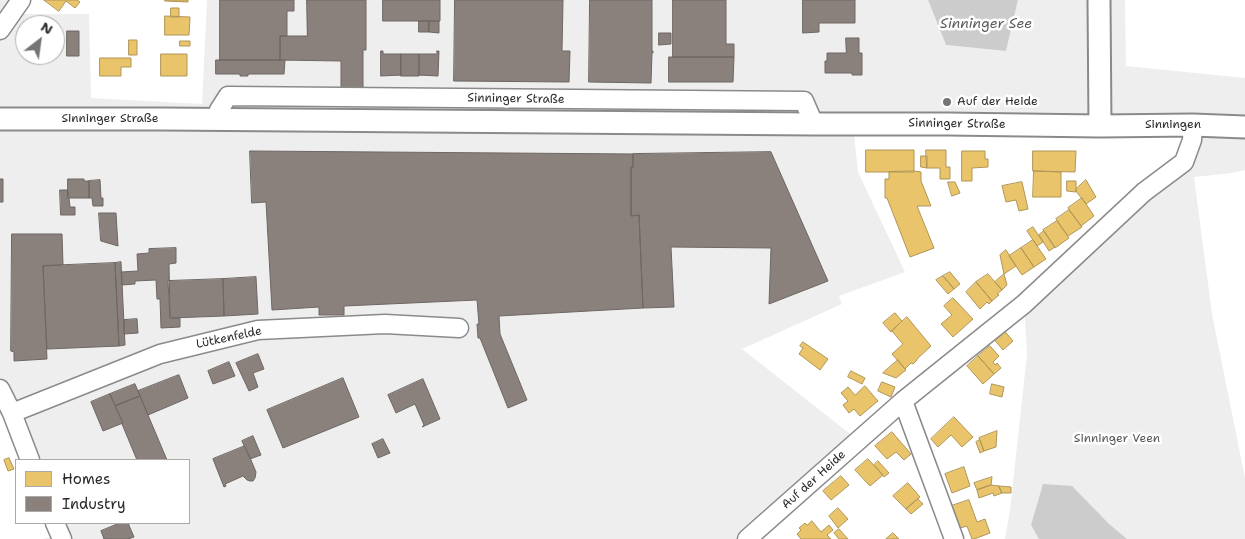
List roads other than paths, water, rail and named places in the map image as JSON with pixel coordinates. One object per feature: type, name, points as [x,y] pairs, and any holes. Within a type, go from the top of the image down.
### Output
[{"type":"main road","points":[[1099,0],[1100,126]]},
{"type":"main road","name":"Sinninger Straße","points":[[0,119],[1100,126]]},
{"type":"main road","name":"Sinningen","points":[[1100,126],[1245,126]]},
{"type":"street","points":[[0,30],[21,0]]},
{"type":"street","name":"Auf der Heide","points":[[747,539],[903,401],[1024,304],[1144,192],[1184,162],[1192,140],[1193,125]]},
{"type":"street","name":"Lütkenfelde","points":[[12,413],[160,354],[258,330],[385,324],[458,328]]},
{"type":"street","points":[[0,389],[12,413],[30,459]]},
{"type":"street","points":[[903,401],[954,539]]},
{"type":"street","points":[[55,524],[62,539]]},
{"type":"water","name":"Sinninger See","points":[[928,0],[1018,0],[1006,51],[946,45]]},
{"type":"water","points":[[1043,484],[1072,486],[1109,524],[1127,539],[1039,539],[1031,525]]},
{"type":"place","name":"Auf der Heide","points":[[947,102]]},
{"type":"park label","name":"Sinninger Veen","points":[[1117,439]]}]
